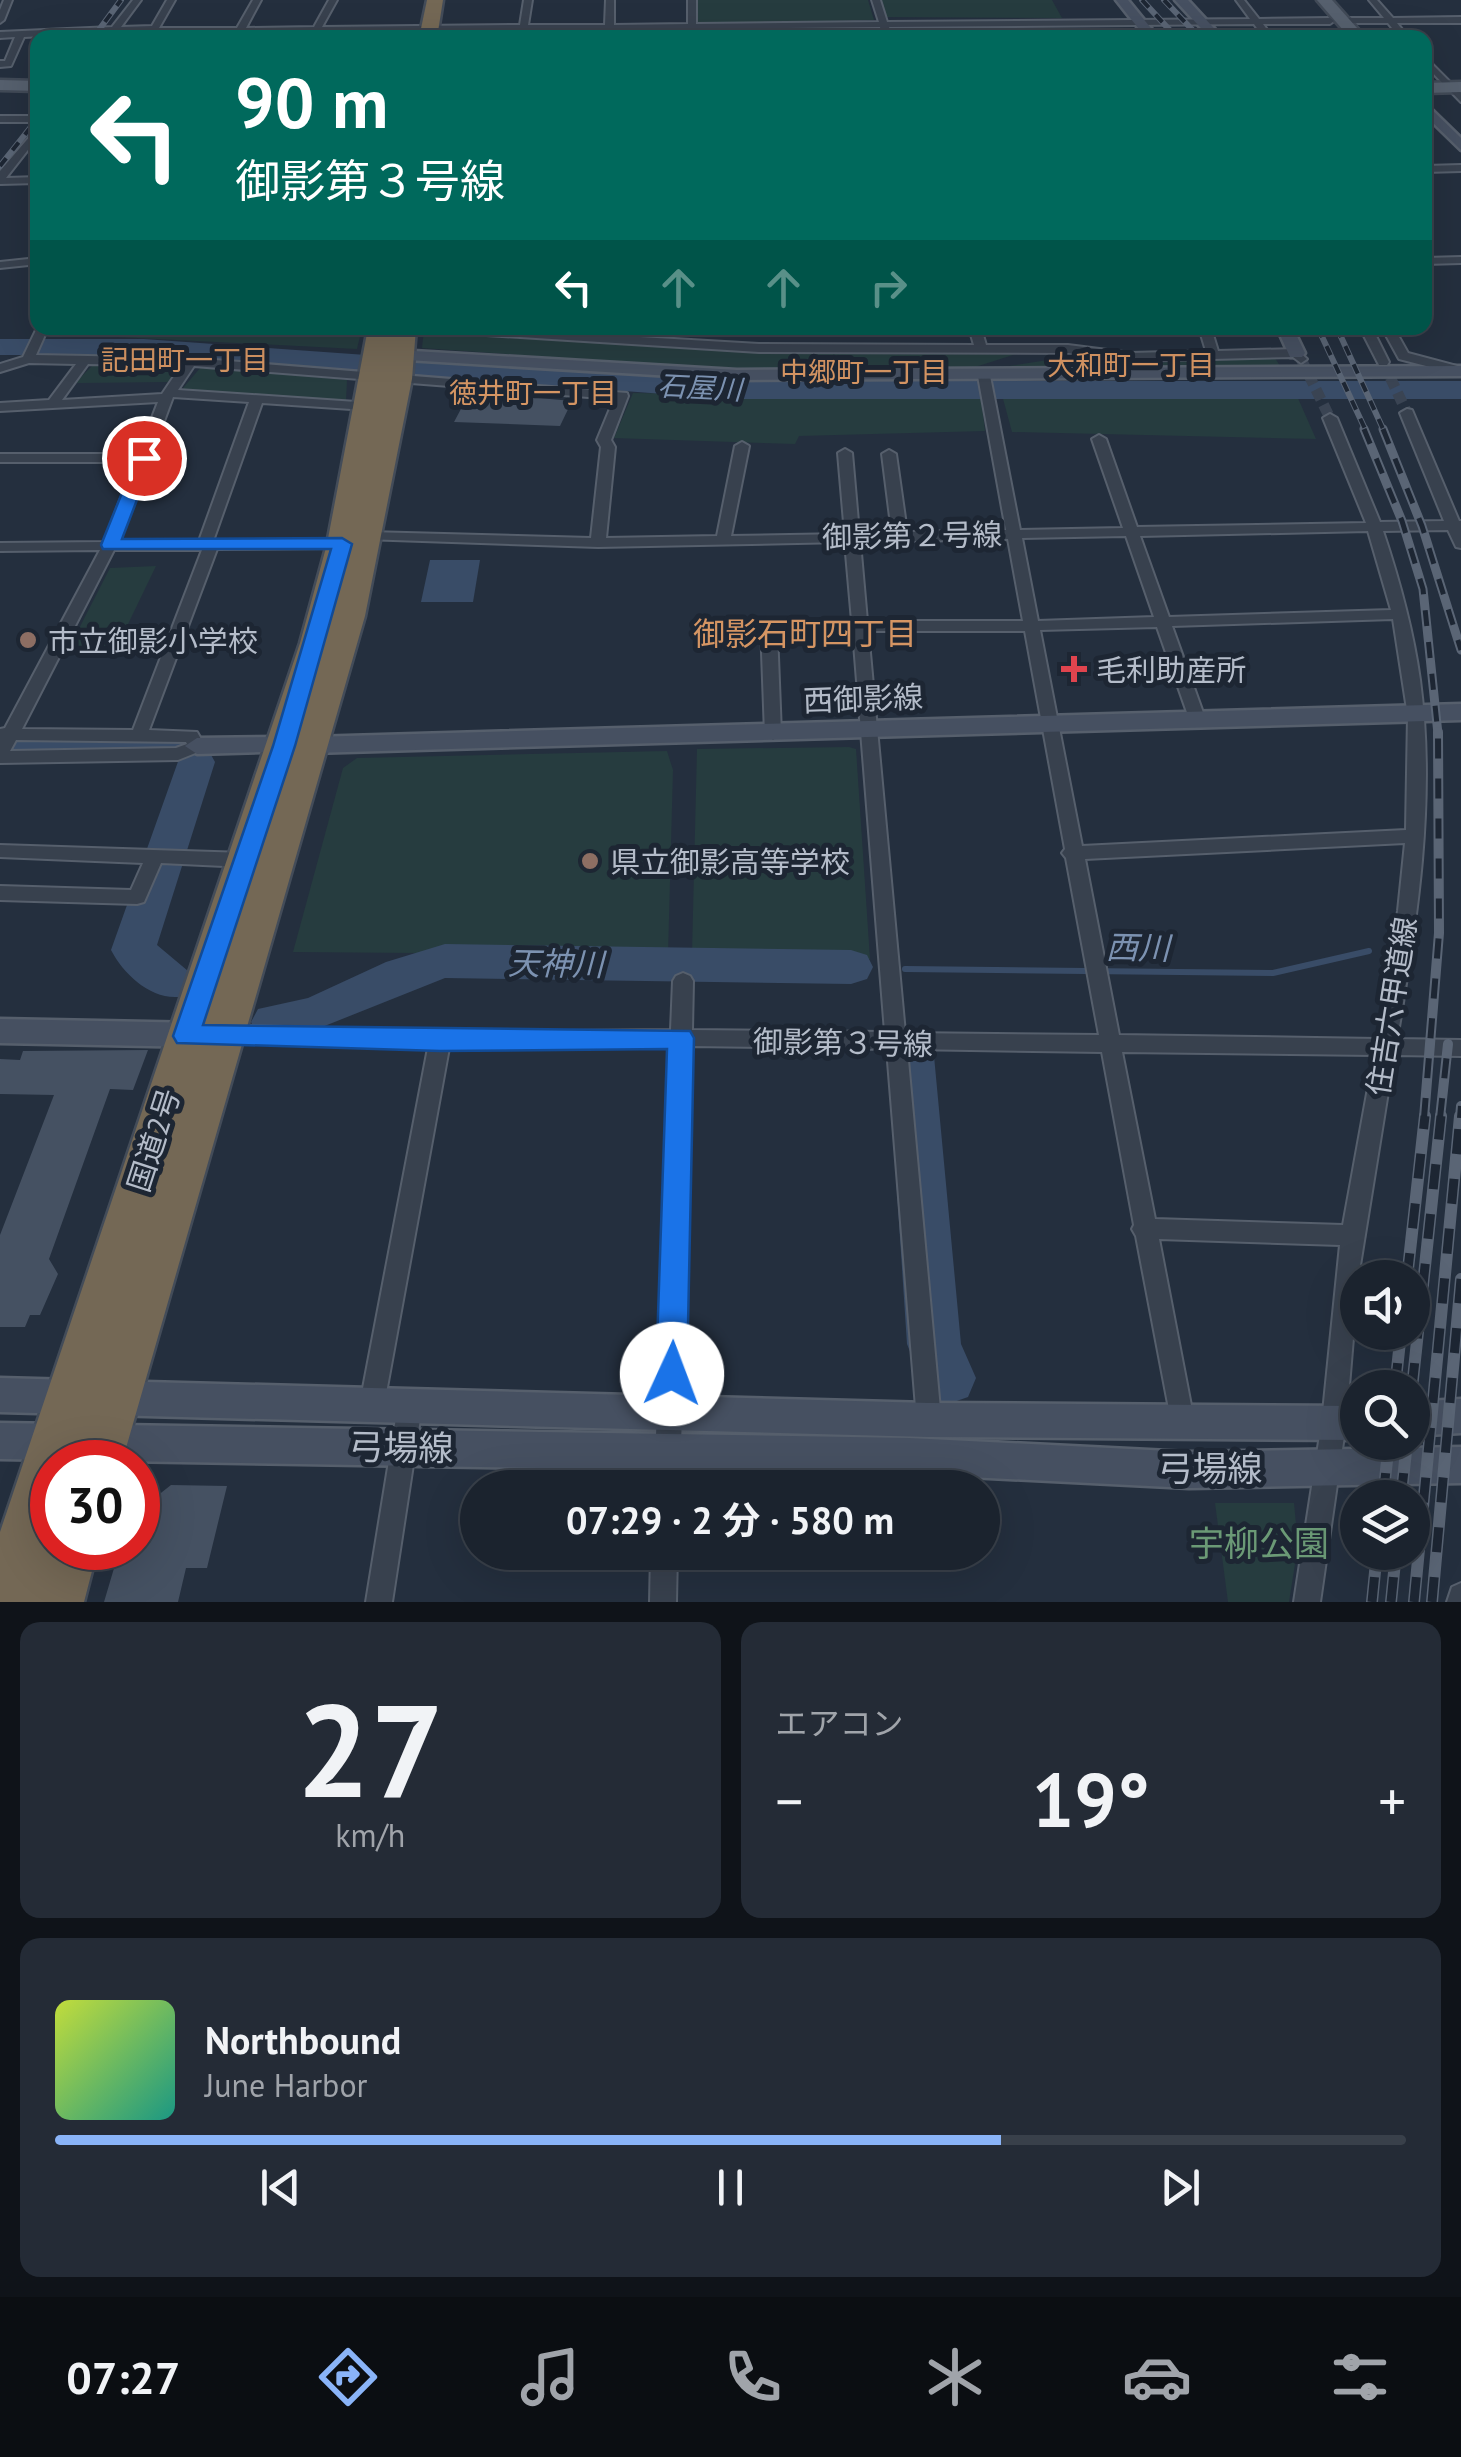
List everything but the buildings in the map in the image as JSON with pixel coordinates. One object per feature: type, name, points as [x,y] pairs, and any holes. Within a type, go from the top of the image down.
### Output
[{"type":"highway","points":[[435,0],[438,30]]},
{"type":"highway","points":[[439,30],[450,0]]},
{"type":"highway","name":"国道2号","points":[[3,1602],[89,1428],[226,1033],[298,745],[356,540],[386,366],[381,335]]},
{"type":"highway","name":"国道2号","points":[[89,1428],[186,1036],[245,860],[298,745]]},
{"type":"highway","points":[[56,1602],[65,1570]]},
{"type":"main road","points":[[1310,0],[1348,30]]},
{"type":"main road","points":[[1324,0],[1340,30]]},
{"type":"main road","points":[[0,88],[30,88]]},
{"type":"street","points":[[0,20],[8,0]]},
{"type":"street","points":[[115,30],[136,0]]},
{"type":"street","points":[[153,30],[171,0]]},
{"type":"street","points":[[240,30],[257,0]]},
{"type":"street","points":[[316,30],[333,0]]},
{"type":"street","points":[[523,30],[528,0]]},
{"type":"street","points":[[609,30],[610,0]]},
{"type":"street","points":[[692,0],[692,30]]},
{"type":"street","points":[[876,0],[886,30]]},
{"type":"street","points":[[1122,0],[1147,30]]},
{"type":"street","points":[[1182,0],[1211,30]]},
{"type":"street","points":[[1240,0],[1263,30]]},
{"type":"street","points":[[1373,0],[1398,30]]},
{"type":"street","points":[[475,30],[524,26],[883,22],[1461,20]]},
{"type":"street","points":[[960,22],[964,30]]},
{"type":"street","points":[[1056,22],[1060,30]]},
{"type":"street","points":[[784,24],[786,30]]},
{"type":"street","points":[[0,64],[8,64],[21,34]]},
{"type":"street","points":[[0,35],[30,34]]},
{"type":"street","points":[[1432,66],[1455,87]]},
{"type":"street","points":[[1432,115],[1461,146]]},
{"type":"street","points":[[0,134],[6,119]]},
{"type":"street","points":[[1432,137],[1461,168]]},
{"type":"street","points":[[0,180],[30,141]]},
{"type":"street","points":[[1432,169],[1461,168]]},
{"type":"street","points":[[0,180],[30,180]]},
{"type":"street","points":[[1432,258],[1461,260]]},
{"type":"street","points":[[0,265],[30,262]]},
{"type":"street","points":[[30,357],[41,335]]},
{"type":"street","points":[[546,335],[701,345],[1068,349],[1131,358],[1212,352],[1298,356],[1288,335]]},
{"type":"street","points":[[701,345],[702,335]]},
{"type":"street","points":[[976,335],[981,348]]},
{"type":"street","points":[[1207,335],[1212,352]]},
{"type":"street","points":[[1370,335],[1383,362]]},
{"type":"street","points":[[1392,335],[1402,356],[1461,371]]},
{"type":"street","points":[[0,368],[30,357],[86,358],[986,386],[1461,371]]},
{"type":"street","points":[[52,404],[86,358]]},
{"type":"street","points":[[4,744],[110,545],[168,396],[190,362]]},
{"type":"street","points":[[0,407],[168,396],[257,399],[386,366],[622,396],[604,440],[608,447],[598,543]]},
{"type":"street","points":[[986,386],[1182,1421]]},
{"type":"street","points":[[139,735],[257,399]]},
{"type":"street","points":[[1406,413],[1458,526],[1461,544]]},
{"type":"street","name":"住吉六甲道線","points":[[1330,418],[1373,524],[1399,614],[1416,714],[1411,881],[1353,1235],[1348,1370]]},
{"type":"street","points":[[1099,439],[1198,721]]},
{"type":"street","points":[[723,541],[742,446]]},
{"type":"street","points":[[845,453],[929,1420]]},
{"type":"street","points":[[889,454],[900,534]]},
{"type":"street","points":[[0,458],[144,458]]},
{"type":"street","name":"御影第２号線","points":[[0,548],[356,540],[598,543],[1373,524],[1458,526]]},
{"type":"street","points":[[774,734],[770,626],[1031,626],[1399,614]]},
{"type":"street","name":"西御影線","points":[[4,744],[178,754],[197,746],[774,734],[1461,712]]},
{"type":"street","name":"西御影線","points":[[4,744],[139,735],[191,736],[197,746]]},
{"type":"street","points":[[1072,853],[1414,836]]},
{"type":"street","points":[[0,851],[245,860]]},
{"type":"street","points":[[0,893],[137,897],[160,858]]},
{"type":"street","points":[[667,1470],[683,981]]},
{"type":"street","points":[[0,1032],[186,1036],[226,1033]]},
{"type":"street","name":"御影第３号線","points":[[226,1033],[440,1040],[681,1038],[897,1044],[1461,1048]]},
{"type":"street","points":[[372,1404],[440,1040]]},
{"type":"street","points":[[1143,1229],[1353,1235]]},
{"type":"street","name":"弓場線","points":[[0,1395],[89,1428],[406,1447],[667,1470],[909,1456],[1189,1470],[1461,1465]]},
{"type":"street","name":"弓場線","points":[[0,1442],[89,1428],[372,1404],[929,1420],[1340,1424]]},
{"type":"street","points":[[380,1602],[410,1406]]},
{"type":"street","points":[[1430,1418],[1461,1416]]},
{"type":"street","name":"住吉六甲道線","points":[[1307,1602],[1324,1468],[1340,1436]]},
{"type":"street","points":[[663,1602],[664,1570]]},
{"type":"green space","points":[[696,0],[868,0],[874,20],[698,24]]},
{"type":"green space","points":[[879,0],[1052,0],[1062,18],[879,17]]},
{"type":"green space","points":[[77,335],[360,335],[357,349]]},
{"type":"green space","points":[[423,335],[512,335],[776,353],[853,349],[1016,354],[969,369],[715,369],[422,348]]},
{"type":"green space","points":[[1211,356],[1275,358],[1280,366],[1003,367],[1060,358],[1137,366]]},
{"type":"green space","points":[[95,363],[180,367],[169,382],[75,383]]},
{"type":"green space","points":[[201,367],[347,380],[346,401],[190,393],[183,388]]},
{"type":"green space","points":[[633,393],[981,398],[985,431],[799,436],[795,444],[614,438]]},
{"type":"green space","points":[[1002,395],[1297,396],[1316,439],[1012,432]]},
{"type":"green space","points":[[156,566],[116,649],[68,650],[110,568]]},
{"type":"green space","points":[[697,749],[856,749],[870,959],[692,953]]},
{"type":"green space","name":"県立御影高等学校","points":[[667,751],[673,770],[668,955],[293,952],[343,768],[357,758]]},
{"type":"green space","name":"宇柳公園","points":[[1215,1503],[1294,1503],[1298,1545],[1289,1602],[1228,1602]]},
{"type":"water","points":[[430,560],[480,560],[473,602],[421,602]]},
{"type":"waterway","name":"石屋川","points":[[0,347],[144,347],[730,390],[1461,390]]},
{"type":"waterway","name":"天神川","points":[[0,743],[178,744]]},
{"type":"waterway","name":"天神川","points":[[172,983],[133,950],[196,762]]},
{"type":"waterway","name":"西川","points":[[905,969],[1273,973],[1369,951]]},
{"type":"waterway","name":"天神川","points":[[274,1022],[318,1013],[401,974],[445,961],[851,967]]},
{"type":"waterway","name":"天神川","points":[[911,1056],[934,1344],[948,1378]]},
{"type":"tunnel","points":[[1301,359],[1330,418]]},
{"type":"tunnel","points":[[1383,362],[1407,413]]},
{"type":"railway","points":[[99,30],[121,0]]},
{"type":"railway","points":[[1142,0],[1170,30]]},
{"type":"railway","points":[[1164,0],[1192,30]]},
{"type":"railway","points":[[0,166],[30,128]]},
{"type":"railway","points":[[1321,335],[1366,431]]},
{"type":"railway","points":[[1340,335],[1384,431]]},
{"type":"railway","points":[[1364,429],[1402,521],[1423,589],[1438,734]]},
{"type":"railway","points":[[1383,429],[1422,526],[1461,650]]},
{"type":"railway","points":[[1424,1118],[1439,933],[1438,732]]},
{"type":"railway","points":[[1440,1118],[1448,1044]]},
{"type":"railway","points":[[1460,1118],[1461,1106]]},
{"type":"railway","points":[[1409,1260],[1425,1116]]},
{"type":"railway","points":[[1414,1370],[1441,1116]]},
{"type":"railway","points":[[1414,1602],[1460,1116]]},
{"type":"railway","points":[[1432,1602],[1461,1279]]},
{"type":"railway","points":[[1397,1370],[1399,1350]]},
{"type":"railway","points":[[1385,1480],[1387,1460]]},
{"type":"railway","points":[[1403,1480],[1405,1460]]},
{"type":"railway","points":[[1372,1602],[1375,1570]]},
{"type":"railway","points":[[1391,1602],[1394,1570]]},
{"type":"place","name":"市立御影小学校","points":[[28,640]]},
{"type":"place","name":"毛利助産所","points":[[1074,669]]},
{"type":"place","name":"県立御影高等学校","points":[[590,861]]},
{"type":"district","name":"記田町一丁目","points":[[185,359]]},
{"type":"district","name":"大和町一丁目","points":[[1131,364]]},
{"type":"district","name":"中郷町一丁目","points":[[864,371]]},
{"type":"district","name":"徳井町一丁目","points":[[533,392]]},
{"type":"district","name":"御影石町四丁目","points":[[805,633]]},
{"type":"route","points":[[144,458],[110,545],[342,544],[284,746],[186,1036],[226,1033],[440,1040],[681,1038],[672,1374]]}]
